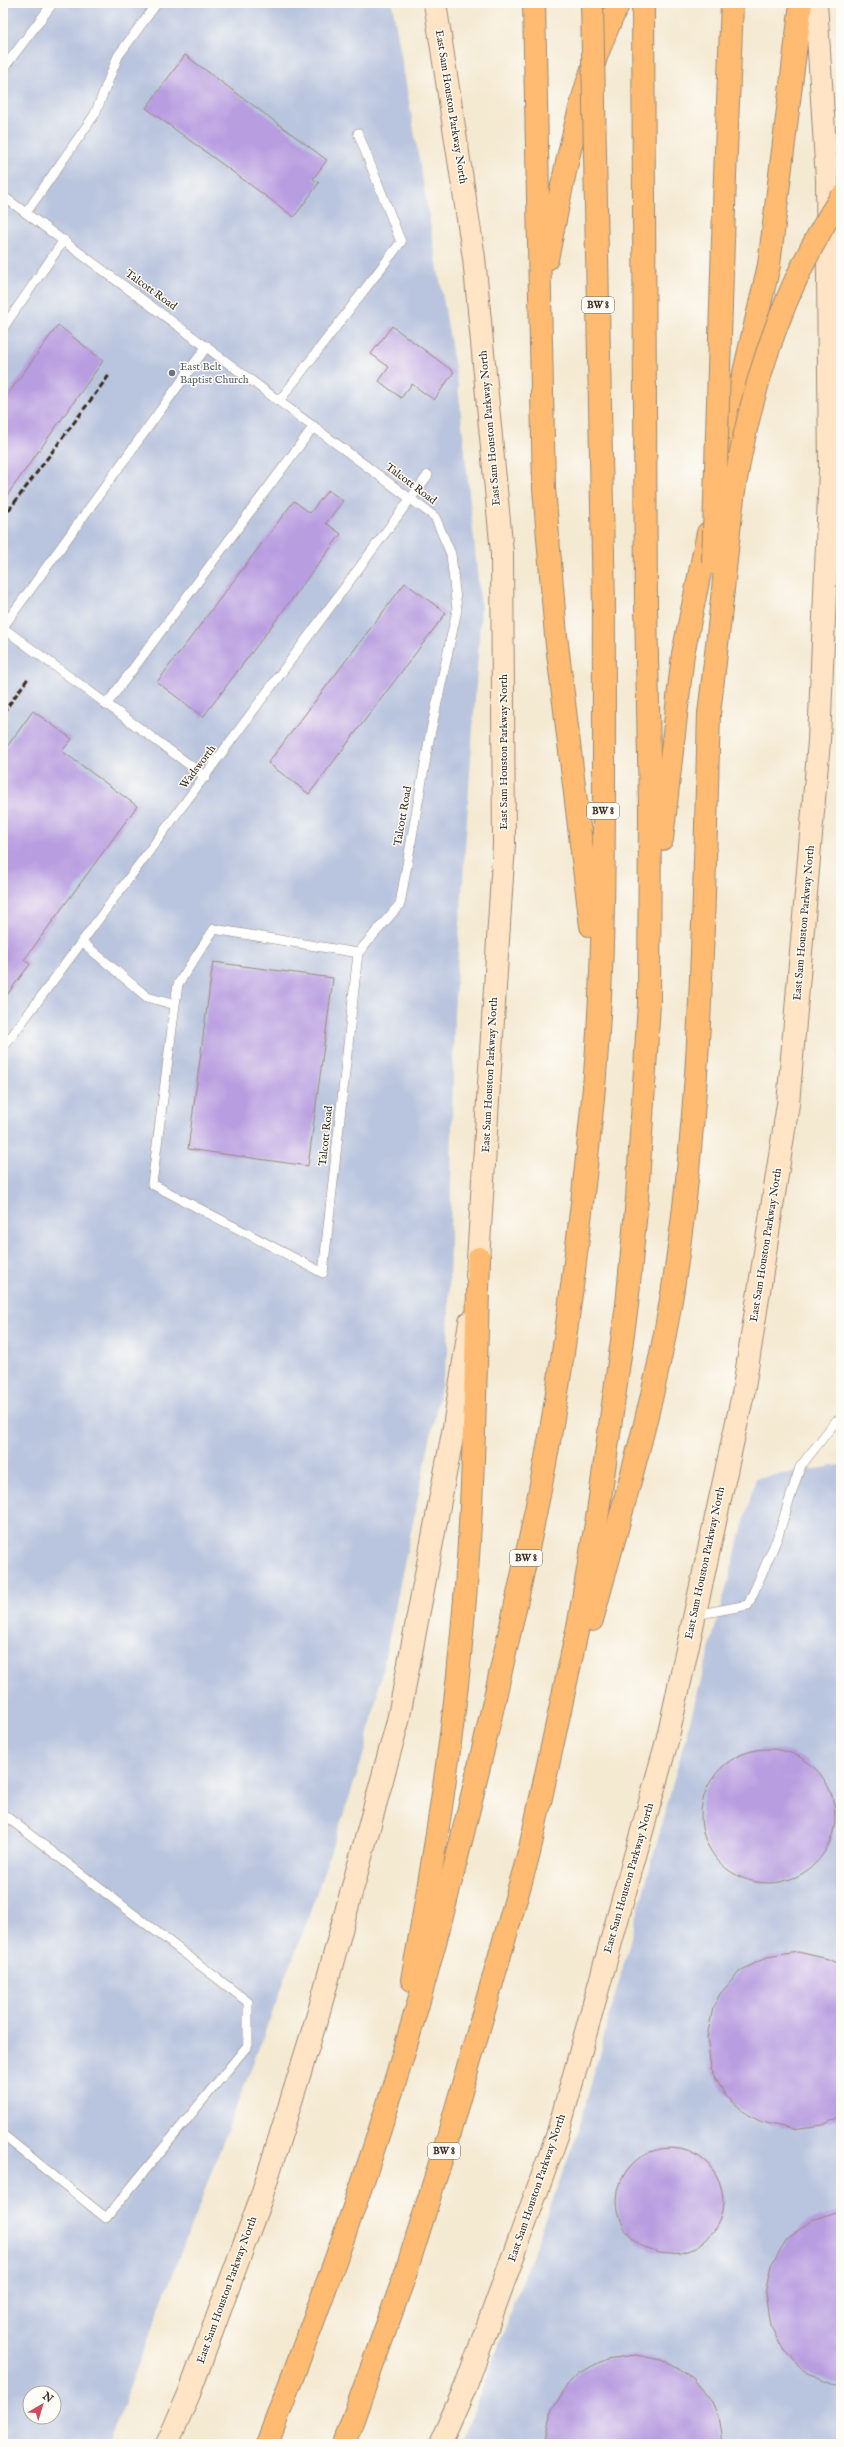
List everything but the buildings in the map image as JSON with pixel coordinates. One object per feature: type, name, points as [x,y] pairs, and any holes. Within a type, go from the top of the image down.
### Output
[{"type":"highway","points":[[534,3],[538,300],[544,488],[556,636],[592,934],[598,1015]]},
{"type":"highway","name":"BW 8","points":[[267,2444],[351,2218],[393,2090],[429,1967],[460,1846],[533,1526],[565,1340],[577,1250],[593,1094],[602,910],[604,607],[592,3]]},
{"type":"highway","points":[[538,300],[568,155],[579,114],[602,40],[618,3]]},
{"type":"highway","name":"BW 8","points":[[344,2444],[404,2275],[446,2144],[529,1853],[579,1622],[611,1419],[627,1305],[636,1206],[649,1003],[650,807],[646,606],[643,3]]},
{"type":"highway","points":[[529,1853],[646,1417],[669,1312],[685,1201],[691,1134],[703,909],[732,3]]},
{"type":"highway","points":[[649,1003],[664,819],[683,654],[737,400],[769,265],[801,3]]},
{"type":"highway","points":[[709,714],[736,480],[749,416],[763,364],[793,286],[810,249],[841,197]]},
{"type":"highway","points":[[393,2090],[432,1862],[450,1745],[462,1633],[474,1442],[479,1258]]},
{"type":"main road","name":"East Sam Houston Parkway North","points":[[167,2444],[189,2394],[261,2198],[319,2011],[398,1721],[454,1427],[479,1258],[504,844],[502,553],[474,258],[434,3]]},
{"type":"main road","name":"East Sam Houston Parkway North","points":[[440,2444],[465,2388],[557,2136],[668,1742],[694,1615],[743,1394],[788,1104],[819,741],[830,470],[827,179],[816,3]]},
{"type":"lane","points":[[3,69],[54,3]]},
{"type":"lane","points":[[26,213],[95,114],[118,56],[157,3]]},
{"type":"lane","points":[[280,400],[401,242],[358,133]]},
{"type":"lane","name":"Talcott Road","points":[[3,196],[280,400],[435,517],[451,554],[458,610],[430,735],[400,904],[358,953],[323,1273],[152,1184],[175,1005]]},
{"type":"lane","points":[[3,328],[64,240]]},
{"type":"lane","points":[[206,777],[3,628],[207,346]]},
{"type":"lane","points":[[106,705],[314,426]]},
{"type":"lane","name":"Wadsworth","points":[[3,1048],[206,777],[412,499],[428,475]]},
{"type":"lane","points":[[82,942],[147,997],[175,1005],[178,984],[214,929],[358,953]]},
{"type":"lane","points":[[694,1615],[748,1605],[777,1539],[800,1467],[836,1421],[841,1420]]},
{"type":"lane","points":[[3,1814],[248,2002],[248,2045],[106,2218],[4,2138]]},
{"type":"shaded area","points":[[3,3],[392,3],[458,385],[481,608],[454,1014],[448,1353],[366,1748],[306,1924],[108,2444],[3,2444]]},
{"type":"shaded area","points":[[841,1465],[841,2444],[462,2444],[578,2132],[756,1478]]},
{"type":"railway","points":[[3,518],[110,374]]},
{"type":"railway","points":[[3,713],[29,677]]},
{"type":"place","name":"East Belt Baptist Church","points":[[172,373]]}]
